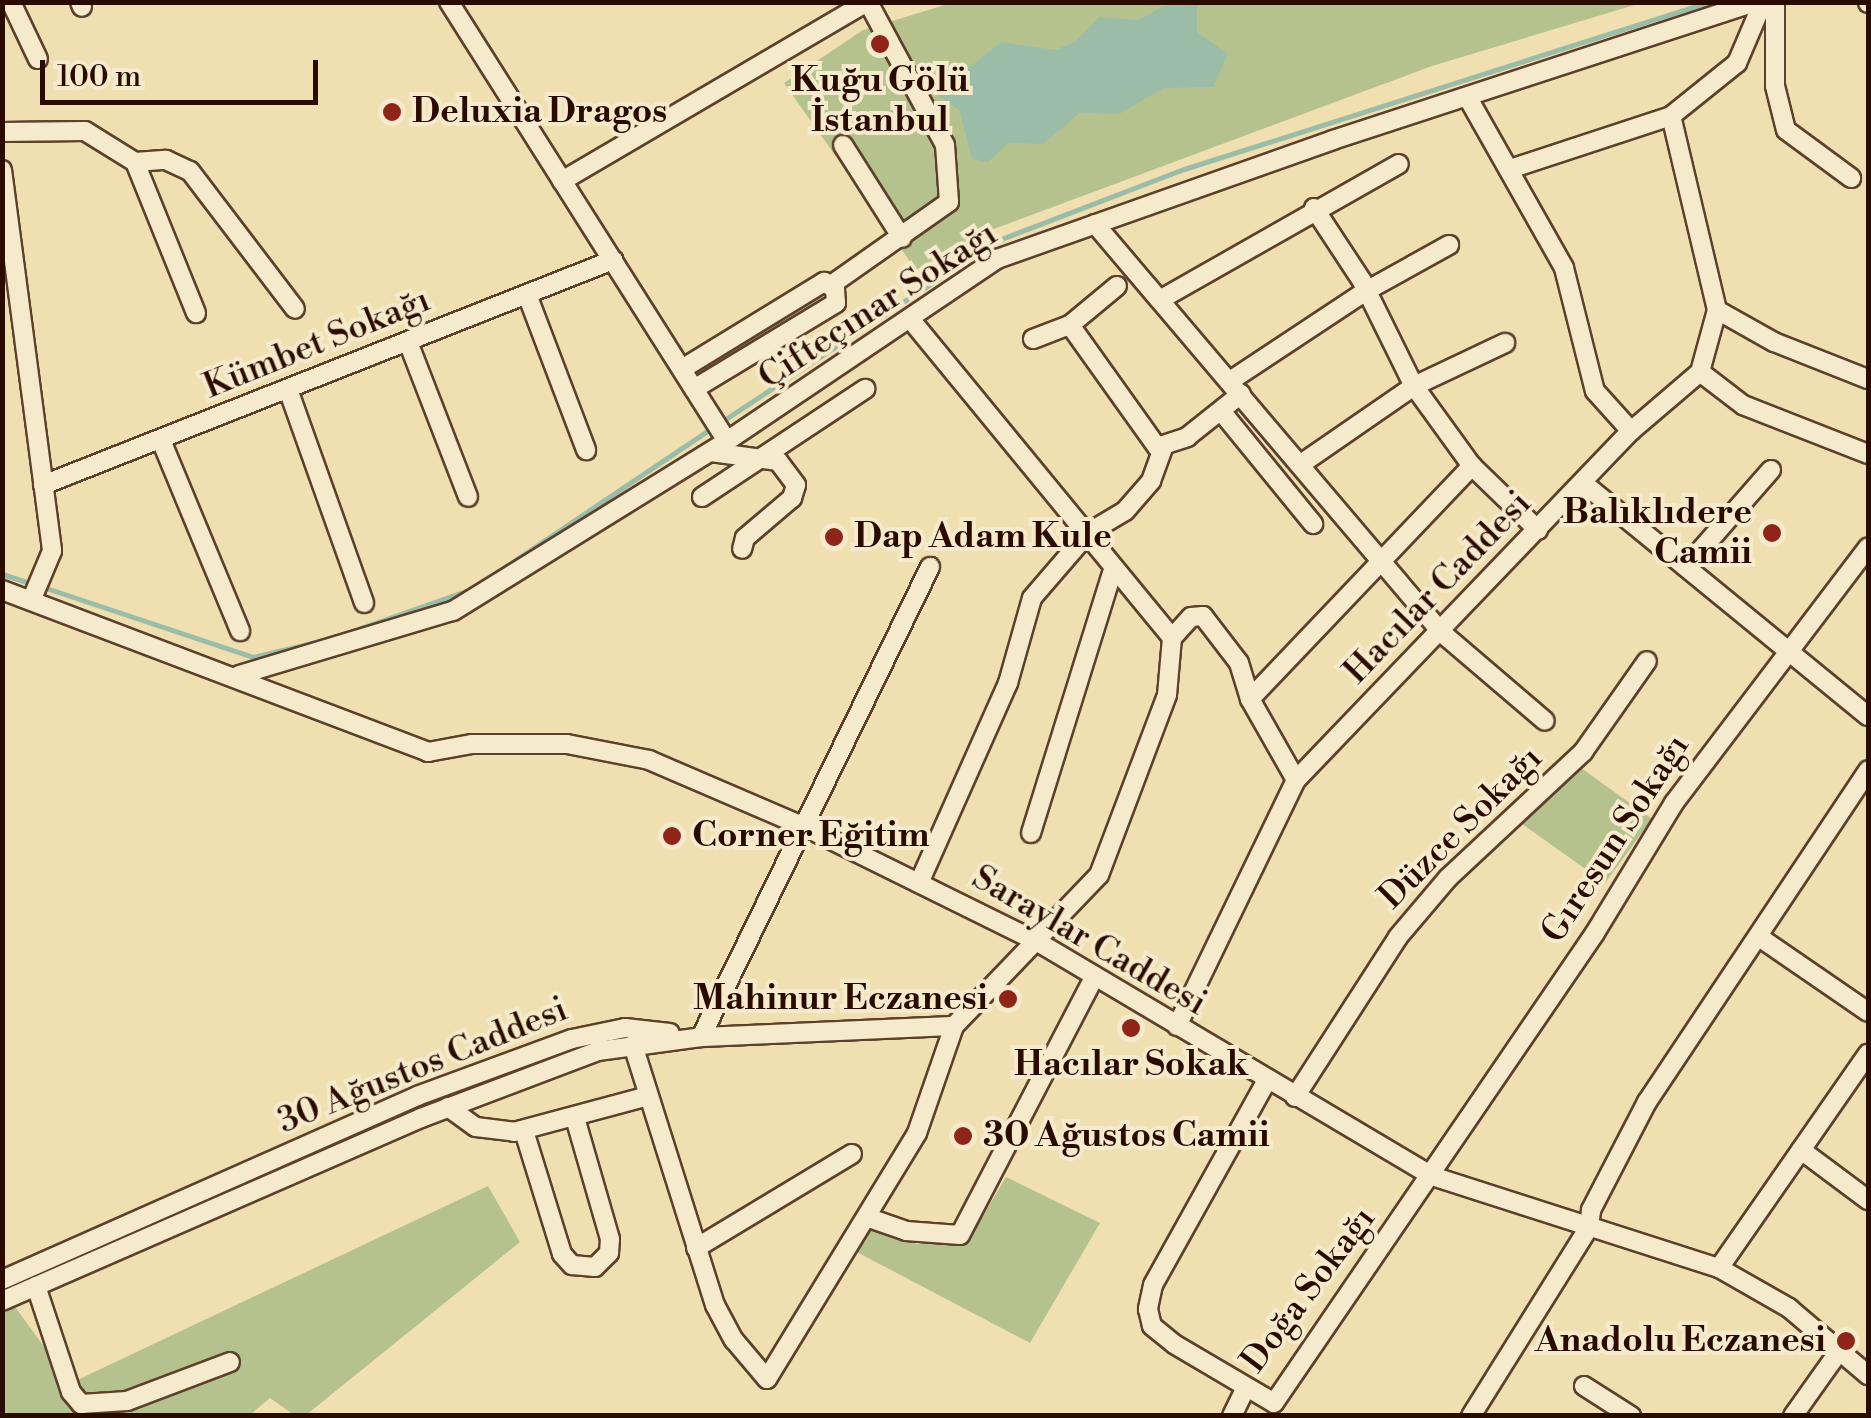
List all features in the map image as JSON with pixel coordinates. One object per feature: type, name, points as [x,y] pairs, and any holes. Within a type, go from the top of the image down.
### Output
[{"type":"street","points":[[11,2],[38,59]]},
{"type":"street","points":[[450,2],[705,406],[719,447],[778,462],[796,490],[745,538],[742,549]]},
{"type":"street","points":[[1510,169],[1672,116],[1737,63],[1759,2]]},
{"type":"street","name":"Çifteçınar Sokağı","points":[[239,675],[453,611],[719,447],[997,259],[1759,2]]},
{"type":"street","points":[[1775,2],[1775,86],[1786,130],[1851,178]]},
{"type":"street","points":[[562,180],[858,5],[945,145],[952,175],[949,202],[831,285]]},
{"type":"street","points":[[1468,98],[1564,268],[1595,391],[1632,431]]},
{"type":"street","points":[[1672,116],[1716,310],[1700,372],[1742,405],[1868,454]]},
{"type":"street","points":[[2,132],[86,131],[135,162],[196,313]]},
{"type":"street","points":[[842,146],[902,238]]},
{"type":"street","points":[[135,162],[166,160],[190,171],[295,310]]},
{"type":"street","points":[[1163,298],[1314,208],[1400,164]]},
{"type":"street","points":[[2,170],[52,552],[31,601]]},
{"type":"street","points":[[1314,208],[1366,290],[1414,386],[1472,466],[1538,530]]},
{"type":"street","points":[[1095,224],[1163,298],[1442,634],[1545,721]]},
{"type":"street","points":[[919,884],[1008,683],[1032,598],[1088,533],[1125,511],[1151,481],[1163,448],[1221,410],[1235,387],[1366,290],[1450,245]]},
{"type":"street","name":"Kümbet Sokağı","points":[[43,486],[290,392],[613,260]]},
{"type":"street","points":[[682,369],[824,282],[831,285]]},
{"type":"street","points":[[694,389],[836,303],[831,285]]},
{"type":"street","points":[[1033,339],[1070,324],[1117,286]]},
{"type":"street","points":[[528,297],[586,450]]},
{"type":"street","points":[[1716,310],[1774,342],[1868,379]]},
{"type":"street","points":[[911,320],[1088,533],[1112,573],[1172,638]]},
{"type":"street","points":[[1070,324],[1136,425],[1163,448]]},
{"type":"street","points":[[408,342],[468,497]]},
{"type":"street","points":[[1301,464],[1414,386],[1505,343]]},
{"type":"street","name":"Hacılar Caddesi","points":[[1177,1026],[1296,780],[1442,634],[1632,431],[1700,372]]},
{"type":"street","points":[[702,497],[866,389]]},
{"type":"street","points":[[290,392],[364,603]]},
{"type":"street","points":[[1221,410],[1313,524]]},
{"type":"street","points":[[162,440],[240,631]]},
{"type":"street","points":[[1250,698],[1472,466]]},
{"type":"street","points":[[1686,566],[1771,470]]},
{"type":"street","points":[[1583,483],[1868,716]]},
{"type":"street","name":"Gıresun Sokağı","points":[[1432,1176],[1674,803],[1868,547]]},
{"type":"street","points":[[701,1037],[806,828],[930,566]]},
{"type":"street","points":[[1031,833],[1112,573]]},
{"type":"street","name":"Saraylar Caddesi","points":[[2,590],[239,675],[428,752],[472,744],[568,744],[649,760],[806,828],[1038,942],[1266,1082],[1432,1176],[1719,1268],[1789,1308],[1837,1354],[1868,1376]]},
{"type":"street","points":[[632,1045],[696,1248],[734,1340],[768,1379],[870,1218],[917,1132],[954,1026],[1099,876],[1167,695],[1172,638],[1190,618],[1203,616],[1239,663],[1250,698],[1296,780]]},
{"type":"street","name":"Düzce Sokağı","points":[[1295,1098],[1398,937],[1448,878],[1583,752],[1647,660]]},
{"type":"street","points":[[1471,1416],[1589,1227],[1590,1210],[1647,1102],[1868,770]]},
{"type":"street","points":[[1759,937],[1868,1012]]},
{"type":"street","points":[[870,1218],[906,1231],[960,1235],[1094,978]]},
{"type":"street","name":"30 Ağustos Caddesi","points":[[5,1292],[183,1213],[598,1051],[701,1037],[954,1026]]},
{"type":"street","name":"30 Ağustos Caddesi","points":[[5,1292],[36,1286],[417,1096],[572,1038],[625,1028],[701,1037]]},
{"type":"street","points":[[1719,1268],[1868,1054]]},
{"type":"street","name":"Doğa Sokağı","points":[[1266,1082],[1154,1285],[1148,1309],[1152,1326],[1174,1344],[1274,1403],[1432,1176]]},
{"type":"street","points":[[448,1107],[476,1127],[524,1131],[648,1096]]},
{"type":"street","points":[[524,1131],[562,1254],[572,1266],[595,1267],[609,1253],[610,1239],[575,1118]]},
{"type":"street","points":[[1802,1150],[1868,1200]]},
{"type":"street","points":[[696,1248],[852,1154]]},
{"type":"street","points":[[36,1286],[71,1392],[82,1404],[127,1402],[230,1362]]},
{"type":"street","points":[[1793,1416],[1837,1354]]},
{"type":"street","points":[[1584,1386],[1631,1416]]},
{"type":"street","points":[[1232,1416],[1246,1387]]},
{"type":"shaded area","points":[[951,3],[1641,3],[1432,66],[983,233],[916,270],[784,83],[863,30]]},
{"type":"shaded area","points":[[1170,3],[1197,3],[1197,32],[1228,54],[1213,87],[1164,88],[1119,114],[1080,113],[1043,144],[1008,143],[988,162],[972,159],[959,110],[926,88],[930,76],[960,75],[1001,42],[1056,50],[1076,41],[1099,17],[1138,20]]},
{"type":"shaded area","points":[[1577,765],[1652,819],[1605,883],[1518,821]]},
{"type":"shaded area","points":[[1006,1177],[1100,1223],[1030,1343],[851,1249],[868,1224],[917,1244],[967,1243]]},
{"type":"shaded area","points":[[488,1186],[520,1242],[306,1415],[294,1415],[270,1398],[250,1415],[3,1416],[3,1313],[15,1307],[71,1383]]},
{"type":"waterway","points":[[721,422],[996,241],[1184,169],[1709,2]]},
{"type":"waterway","points":[[43,587],[253,657],[329,639],[472,589],[712,428]]},
{"type":"waterway","points":[[2,574],[33,584]]},
{"type":"place","name":"Kuğu Gölü İstanbul","points":[[880,44]]},
{"type":"place","name":"Deluxia Dragos","points":[[392,112]]},
{"type":"place","name":"Balıklıdere Camii","points":[[1772,533]]},
{"type":"place","name":"Dap Adam Kule","points":[[834,537]]},
{"type":"place","name":"Corner Eğitim","points":[[672,836]]},
{"type":"place","name":"Mahinur Eczanesi","points":[[1008,999]]},
{"type":"place","name":"Hacılar Sokak","points":[[1131,1028]]},
{"type":"place","name":"30 Ağustos Camii","points":[[963,1136]]},
{"type":"place","name":"Anadolu Eczanesi","points":[[1846,1341]]}]
